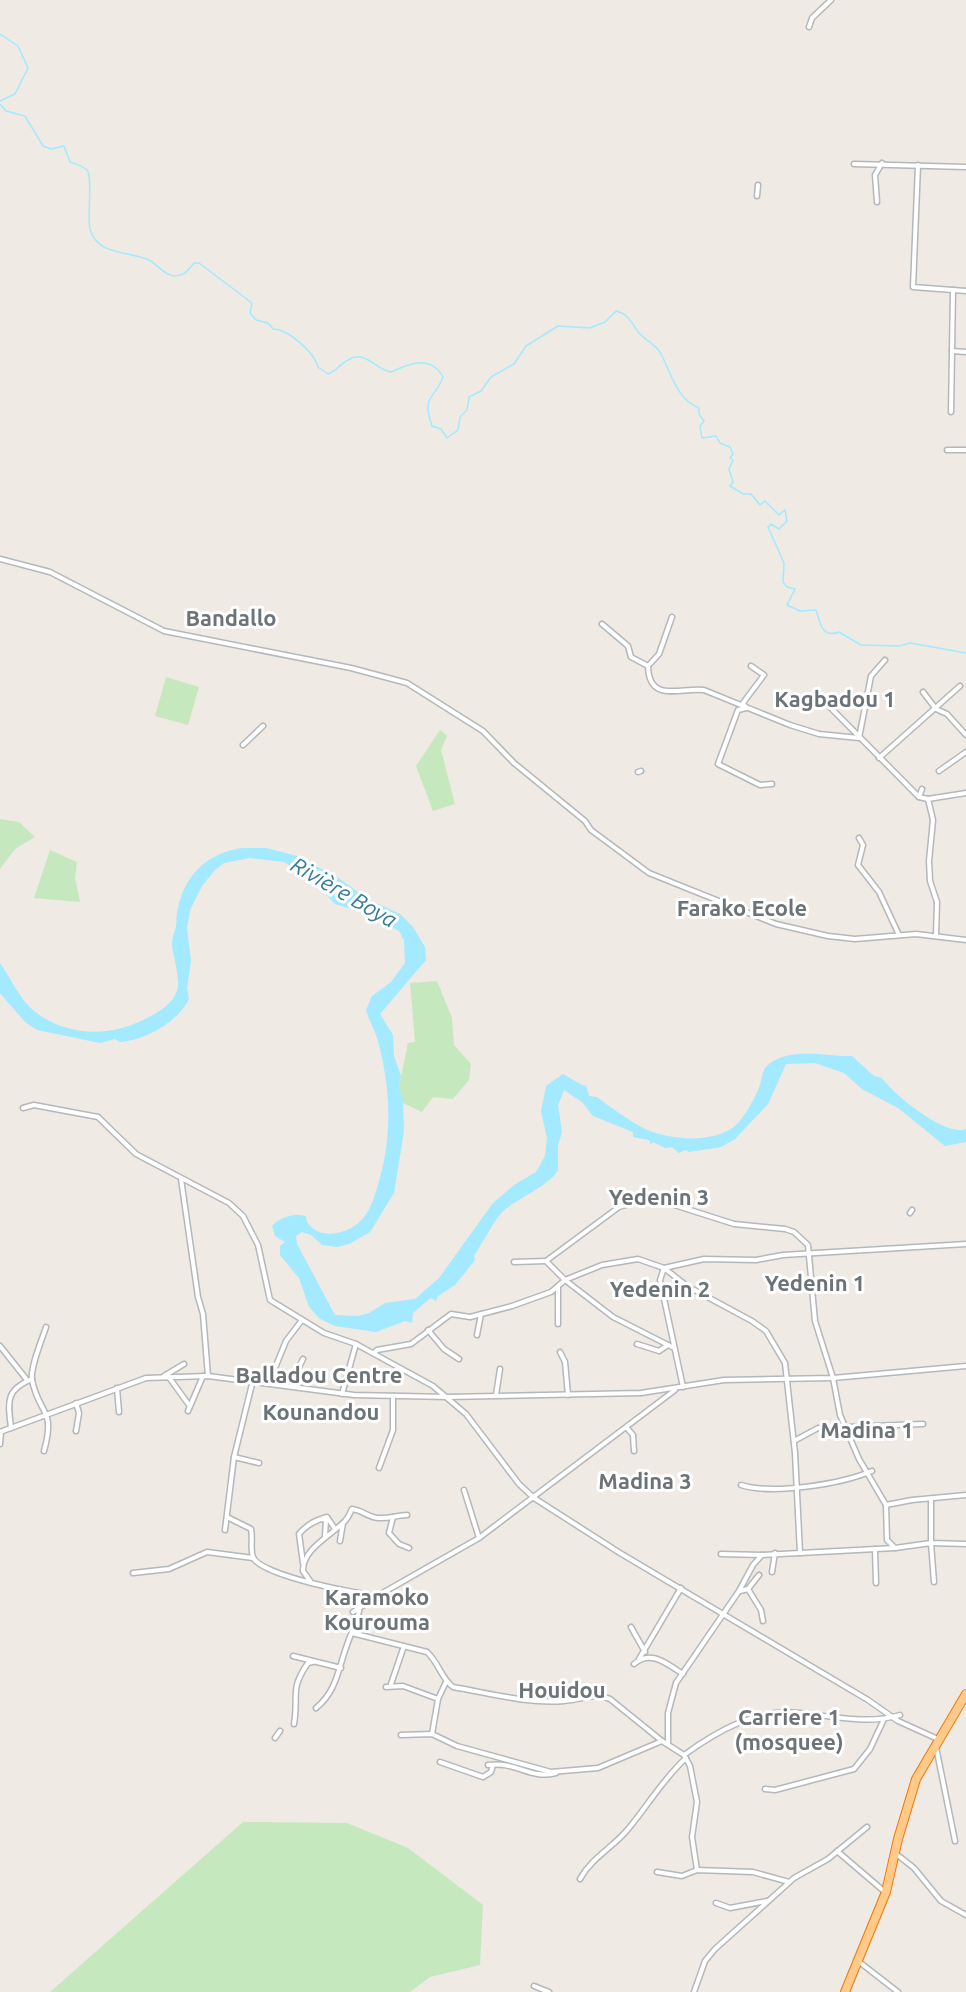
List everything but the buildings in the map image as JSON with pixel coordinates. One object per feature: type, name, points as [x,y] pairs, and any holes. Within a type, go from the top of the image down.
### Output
[{"type":"highway","points":[[847,1991],[886,1892],[916,1779],[966,1694]]},
{"type":"street","points":[[809,27],[812,18],[831,0]]},
{"type":"street","points":[[877,202],[875,175],[882,163]]},
{"type":"street","points":[[854,164],[966,167]]},
{"type":"street","points":[[918,165],[914,287],[966,291]]},
{"type":"street","points":[[757,196],[758,185]]},
{"type":"street","points":[[951,412],[953,290]]},
{"type":"street","points":[[952,351],[966,352]]},
{"type":"street","points":[[947,450],[966,450]]},
{"type":"street","points":[[0,559],[50,572],[164,631],[351,668],[407,683],[483,731],[514,763],[585,821],[591,830],[648,873],[734,910],[755,914],[776,924],[828,936],[855,939],[899,935],[936,935],[966,940]]},
{"type":"street","points":[[648,666],[659,654],[672,617]]},
{"type":"street","points":[[603,624],[628,646],[631,657],[648,666]]},
{"type":"street","points":[[858,736],[871,676],[885,660]]},
{"type":"street","points":[[648,666],[651,682],[656,688],[684,693],[704,690],[737,702],[746,708],[819,734],[858,736]]},
{"type":"street","points":[[746,708],[743,703],[764,675],[751,666]]},
{"type":"street","points":[[879,758],[960,686]]},
{"type":"street","points":[[923,693],[936,709],[947,714],[966,735]]},
{"type":"street","points":[[823,700],[919,797],[928,799],[966,793]]},
{"type":"street","points":[[746,708],[738,710],[718,764],[760,785],[772,784]]},
{"type":"street","points":[[243,745],[263,726]]},
{"type":"street","points":[[939,771],[966,752]]},
{"type":"street","points":[[919,797],[922,789]]},
{"type":"street","points":[[928,799],[933,820],[929,861],[930,881],[937,902],[936,935]]},
{"type":"street","points":[[859,838],[863,845],[858,866],[879,892],[899,935]]},
{"type":"street","points":[[22,1108],[34,1105],[98,1117],[105,1121],[136,1154],[229,1203],[243,1216],[258,1245],[270,1300],[324,1333],[356,1344],[411,1372],[448,1396],[466,1413],[519,1484],[534,1498],[938,1744],[956,1841]]},
{"type":"street","points":[[166,1376],[189,1408],[206,1376],[203,1314],[198,1297],[181,1179]]},
{"type":"street","points":[[514,1262],[546,1261],[619,1207],[651,1201],[665,1202],[751,1227],[794,1232],[808,1245],[810,1290],[815,1321],[833,1378],[840,1415],[867,1473],[886,1505],[887,1540],[882,1549]]},
{"type":"street","points":[[664,1268],[704,1259],[756,1260],[809,1253],[966,1244]]},
{"type":"street","points":[[374,1353],[377,1350],[411,1344],[451,1314],[465,1318],[533,1299],[558,1287],[566,1280],[613,1262],[631,1259],[648,1261],[664,1268],[687,1286],[766,1331],[784,1363],[789,1380],[787,1389],[794,1442],[800,1553]]},
{"type":"street","points":[[546,1261],[612,1317],[674,1348]]},
{"type":"street","points":[[664,1268],[660,1280],[683,1388]]},
{"type":"street","points":[[558,1287],[558,1323]]},
{"type":"street","points":[[477,1335],[481,1314]]},
{"type":"street","points":[[258,1381],[276,1368],[286,1341],[302,1320]]},
{"type":"street","points":[[31,1380],[39,1342],[46,1327]]},
{"type":"street","points":[[428,1330],[444,1349],[459,1359]]},
{"type":"street","points":[[342,1394],[356,1344]]},
{"type":"street","points":[[637,1344],[659,1351],[668,1345]]},
{"type":"street","points":[[0,1346],[31,1380],[50,1422],[44,1451]]},
{"type":"street","points":[[560,1352],[565,1362],[568,1395]]},
{"type":"street","points":[[298,1388],[298,1369],[303,1359]]},
{"type":"street","points":[[166,1376],[184,1364]]},
{"type":"street","points":[[0,1444],[1,1432],[146,1377],[206,1376],[252,1380],[342,1394],[568,1395],[675,1389],[724,1380],[833,1378],[966,1365]]},
{"type":"street","points":[[496,1395],[500,1369]]},
{"type":"street","points":[[11,1428],[8,1400],[16,1388],[31,1380]]},
{"type":"street","points":[[225,1530],[234,1457],[252,1380]]},
{"type":"street","points":[[117,1388],[119,1412]]},
{"type":"street","points":[[353,1612],[479,1538],[627,1428],[675,1389]]},
{"type":"street","points":[[658,1402],[664,1390]]},
{"type":"street","points":[[379,1468],[393,1430],[393,1396]]},
{"type":"street","points":[[76,1403],[79,1413],[76,1431]]},
{"type":"street","points":[[847,1427],[923,1424]]},
{"type":"street","points":[[627,1428],[633,1435],[634,1451]]},
{"type":"street","points":[[794,1442],[818,1428]]},
{"type":"street","points":[[234,1457],[259,1462]]},
{"type":"street","points":[[741,1485],[754,1489],[837,1483],[872,1471]]},
{"type":"street","points":[[464,1490],[463,1495],[479,1538]]},
{"type":"street","points":[[886,1505],[966,1496]]},
{"type":"street","points":[[931,1499],[934,1582]]},
{"type":"street","points":[[340,1541],[344,1522],[352,1509],[365,1511],[376,1518],[407,1515]]},
{"type":"street","points":[[310,1582],[303,1571],[299,1534],[307,1525],[327,1516],[335,1528]]},
{"type":"street","points":[[393,1516],[389,1533],[399,1544],[409,1548]]},
{"type":"street","points":[[227,1517],[251,1529],[253,1558],[259,1565],[284,1577],[361,1595],[379,1595]]},
{"type":"street","points":[[320,1519],[326,1520],[325,1537]]},
{"type":"street","points":[[304,1564],[325,1537],[344,1522]]},
{"type":"street","points":[[887,1540],[895,1548]]},
{"type":"street","points":[[721,1554],[762,1556],[775,1553],[882,1549],[932,1543],[966,1544]]},
{"type":"street","points":[[875,1549],[876,1583]]},
{"type":"street","points":[[133,1573],[169,1569],[207,1552],[253,1558]]},
{"type":"street","points":[[772,1572],[775,1553]]},
{"type":"street","points":[[668,1743],[666,1727],[671,1695],[739,1591],[753,1565],[762,1556]]},
{"type":"street","points":[[739,1591],[748,1589],[759,1575]]},
{"type":"street","points":[[634,1664],[681,1588]]},
{"type":"street","points":[[748,1589],[761,1610],[763,1621]]},
{"type":"street","points":[[316,1708],[336,1685],[361,1607],[361,1595]]},
{"type":"street","points":[[631,1627],[648,1656]]},
{"type":"street","points":[[352,1633],[428,1652],[435,1660],[446,1682],[453,1687],[539,1701],[564,1701],[605,1696],[685,1757],[697,1796],[692,1837],[697,1870]]},
{"type":"street","points":[[404,1646],[389,1686],[403,1686],[438,1699]]},
{"type":"street","points":[[293,1656],[341,1668]]},
{"type":"street","points":[[639,1659],[648,1656],[656,1658],[683,1674]]},
{"type":"street","points":[[294,1724],[297,1708],[296,1683],[309,1663],[313,1662]]},
{"type":"street","points":[[432,1734],[438,1699],[446,1682]]},
{"type":"street","points":[[580,1879],[586,1868],[628,1830],[685,1757],[737,1722],[778,1713],[797,1712],[870,1721],[900,1715]]},
{"type":"street","points":[[765,1789],[775,1790],[854,1768],[870,1749],[884,1719]]},
{"type":"street","points":[[275,1738],[280,1731]]},
{"type":"street","points":[[401,1735],[432,1734],[449,1743],[488,1756],[520,1762],[547,1771],[563,1772]]},
{"type":"street","points":[[440,1762],[483,1777],[491,1772],[491,1765],[504,1763],[536,1774],[563,1772],[598,1768],[662,1741]]},
{"type":"street","points":[[694,1992],[708,1957],[790,1882],[837,1851],[867,1827]]},
{"type":"street","points":[[837,1851],[886,1892]]},
{"type":"street","points":[[895,1852],[914,1868],[941,1901],[966,1915]]},
{"type":"street","points":[[657,1872],[682,1876],[697,1870],[753,1872],[790,1882]]},
{"type":"street","points":[[716,1903],[724,1907],[736,1908],[767,1901]]},
{"type":"street","points":[[858,1961],[898,1992]]},
{"type":"street","points":[[534,1986],[549,1992]]},
{"type":"green space","points":[[166,677],[199,687],[188,725],[155,716]]},
{"type":"green space","points":[[440,730],[447,736],[441,750],[455,804],[433,811],[416,766]]},
{"type":"green space","points":[[0,819],[19,822],[35,837],[15,849],[0,869]]},
{"type":"green space","points":[[50,850],[77,862],[75,878],[80,902],[34,898]]},
{"type":"green space","points":[[437,981],[452,1018],[454,1045],[471,1064],[469,1080],[453,1099],[433,1097],[422,1112],[403,1103],[399,1087],[408,1043],[415,1042],[410,983]]},
{"type":"green space","points":[[243,1822],[347,1823],[408,1848],[483,1905],[480,1965],[430,1977],[410,1992],[50,1992]]},
{"type":"water","name":"Rivière Boya","points":[[242,848],[266,848],[297,856],[340,879],[366,898],[400,914],[413,927],[425,947],[426,960],[380,1014],[393,1035],[394,1056],[401,1076],[399,1087],[403,1100],[404,1131],[394,1193],[370,1232],[349,1244],[337,1247],[322,1245],[311,1235],[302,1232],[296,1236],[297,1244],[335,1315],[358,1316],[369,1313],[385,1303],[415,1299],[439,1278],[493,1203],[514,1185],[536,1172],[545,1156],[547,1138],[541,1111],[546,1086],[563,1074],[586,1085],[589,1096],[597,1097],[643,1128],[663,1135],[703,1138],[727,1131],[737,1124],[754,1099],[766,1067],[777,1059],[797,1054],[852,1056],[874,1076],[882,1078],[908,1104],[933,1121],[957,1130],[966,1129],[966,1142],[945,1146],[898,1108],[862,1089],[844,1073],[815,1063],[786,1064],[768,1104],[735,1139],[721,1147],[689,1152],[685,1150],[679,1153],[672,1147],[665,1148],[653,1142],[651,1145],[649,1140],[633,1137],[633,1132],[593,1116],[582,1102],[564,1090],[558,1105],[562,1132],[558,1145],[558,1170],[547,1182],[502,1212],[474,1256],[475,1260],[455,1285],[438,1296],[436,1301],[431,1298],[413,1313],[412,1323],[405,1321],[376,1332],[335,1326],[320,1319],[309,1307],[299,1278],[280,1255],[280,1246],[285,1242],[275,1236],[272,1226],[283,1218],[301,1215],[306,1216],[307,1222],[319,1232],[339,1233],[358,1224],[367,1213],[383,1168],[388,1134],[388,1100],[379,1044],[366,1010],[372,996],[391,982],[405,963],[404,940],[399,931],[371,915],[335,904],[312,879],[284,862],[250,858],[224,863],[202,886],[190,910],[187,928],[191,961],[187,988],[189,999],[177,1016],[150,1034],[130,1041],[120,1042],[115,1039],[100,1043],[37,1030],[25,1022],[0,993],[0,963],[29,1006],[47,1020],[61,1026],[91,1032],[106,1031],[135,1024],[157,1013],[172,1001],[178,988],[172,941],[180,900],[185,888],[191,877],[208,861],[218,855]]},
{"type":"waterway","points":[[0,34],[18,46],[28,68],[15,94],[0,101]]},
{"type":"waterway","points":[[0,104],[6,111],[25,116],[43,146],[51,149],[64,146],[70,162],[87,170],[90,180],[90,229],[99,244],[149,260],[172,276],[182,274],[194,263],[199,263],[252,303],[250,313],[256,320],[268,323],[273,329],[293,337],[306,348],[318,367],[328,374],[354,357],[365,358],[391,372],[412,364],[432,365],[443,377],[430,398],[429,416],[432,426],[441,429],[447,438],[458,430],[460,417],[467,410],[469,397],[481,391],[491,377],[514,364],[526,346],[558,326],[590,328],[605,322],[616,311],[624,314],[639,333],[660,352],[679,392],[691,404],[699,408],[699,414],[704,421],[700,426],[702,438],[716,436],[720,443],[730,447],[733,454],[730,458],[733,460],[729,469],[733,482],[730,486],[743,494],[751,494],[760,505],[765,501],[779,515],[785,510],[787,521],[779,529],[771,524],[768,527],[784,563],[783,582],[787,587],[795,589],[787,605],[800,611],[816,610],[820,624],[825,631],[833,634],[839,632],[861,645],[899,646],[910,643],[966,653]]},
{"type":"district","name":"Bandallo","points":[[231,618]]},
{"type":"district","name":"Kagbadou 1","points":[[835,699]]},
{"type":"district","name":"Farako Ecole","points":[[742,908]]},
{"type":"district","name":"Yedenin 3","points":[[659,1197]]},
{"type":"district","name":"Yedenin 1","points":[[815,1283]]},
{"type":"district","name":"Yedenin 2","points":[[660,1289]]},
{"type":"district","name":"Balladou Centre","points":[[319,1375]]},
{"type":"district","name":"Kounandou","points":[[321,1412]]},
{"type":"district","name":"Madina 1","points":[[867,1430]]},
{"type":"district","name":"Madina 3","points":[[645,1481]]},
{"type":"district","name":"Karamoko Kourouma","points":[[377,1610]]},
{"type":"district","name":"Houidou","points":[[562,1690]]},
{"type":"district","name":"Carriere 1 (mosquee)","points":[[789,1730]]}]
